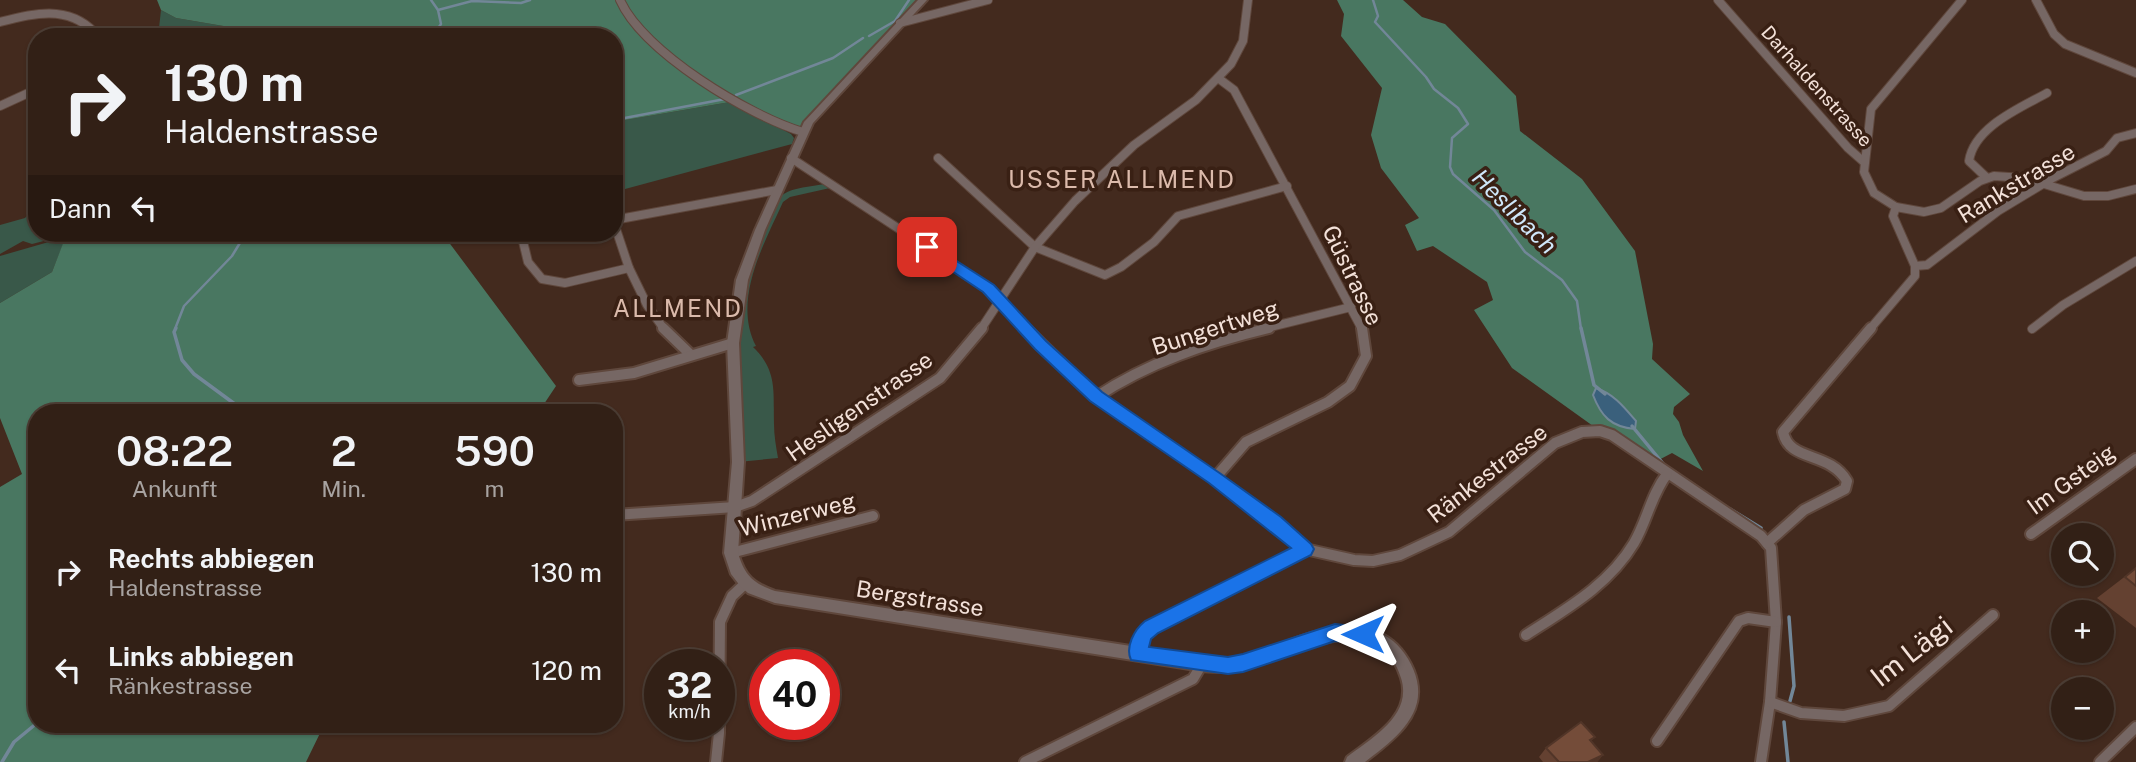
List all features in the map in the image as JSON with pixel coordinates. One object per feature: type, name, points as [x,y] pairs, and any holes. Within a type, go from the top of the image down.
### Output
[{"type":"street","points":[[621,0],[634,25],[690,72],[786,128],[803,132]]},
{"type":"street","points":[[716,762],[719,733],[720,622],[732,596],[746,583],[736,570],[731,553],[738,463],[733,343],[742,280],[777,190],[809,122],[923,0]]},
{"type":"street","points":[[900,23],[988,0]]},
{"type":"street","name":"Hesligenstrasse","points":[[735,507],[752,501],[940,378],[974,340],[1035,247],[1094,181],[1134,145],[1196,100],[1231,64],[1243,41],[1248,0]]},
{"type":"street","name":"Darhaldenstrasse","points":[[1718,0],[1848,148],[1864,162]]},
{"type":"street","points":[[1962,0],[1874,103],[1864,162],[1865,176],[1870,188],[1896,207],[1916,212],[1934,211],[1987,178],[2015,177],[2084,196],[2134,192]]},
{"type":"street","points":[[2036,0],[2054,34],[2065,44],[2136,73]]},
{"type":"street","points":[[0,22],[32,15],[75,15],[86,20],[91,28]]},
{"type":"street","name":"Güstrasse","points":[[1215,478],[1247,442],[1328,402],[1350,386],[1366,356],[1363,328],[1234,90],[1219,78]]},
{"type":"street","points":[[0,106],[28,93]]},
{"type":"street","points":[[1987,178],[1969,161],[1970,150],[1996,124],[2047,93]]},
{"type":"street","name":"Rankstrasse","points":[[1915,266],[1927,265],[1998,212],[2106,151],[2117,138],[2136,133]]},
{"type":"street","name":"Ränkestrasse","points":[[791,158],[980,282],[1000,298],[1041,345],[1096,397],[1215,478],[1275,522],[1305,549],[1342,559],[1371,561],[1421,548],[1450,532],[1555,443],[1582,432],[1600,431],[1626,443],[1768,543]]},
{"type":"street","points":[[938,158],[1035,247],[1105,275],[1121,267],[1154,242],[1178,216],[1287,186]]},
{"type":"street","points":[[623,219],[777,190]]},
{"type":"street","points":[[1761,762],[1770,702],[1776,622],[1773,561],[1768,543],[1804,510],[1845,489],[1847,481],[1838,466],[1830,461],[1796,452],[1783,439],[1783,432],[1879,316],[1913,280],[1915,266],[1893,218],[1896,207]]},
{"type":"street","points":[[523,242],[528,261],[542,279],[551,282],[565,283],[629,268]]},
{"type":"street","points":[[621,242],[629,268],[651,315],[669,337],[690,354]]},
{"type":"street","points":[[2032,329],[2063,305],[2136,261]]},
{"type":"street","name":"Bungertweg","points":[[1096,397],[1111,385],[1182,353],[1351,307]]},
{"type":"street","points":[[579,380],[634,373],[733,343]]},
{"type":"street","name":"Im Gsteig","points":[[2031,534],[2136,459]]},
{"type":"street","points":[[1526,635],[1588,594],[1625,559],[1637,538],[1655,488],[1667,474]]},
{"type":"street","points":[[623,513],[735,507]]},
{"type":"street","name":"Winzerweg","points":[[731,553],[873,516]]},
{"type":"street","points":[[1138,654],[1143,634],[1151,627],[1305,549]]},
{"type":"street","name":"Bergstrasse","points":[[746,583],[753,589],[775,597],[804,603],[1202,664],[1243,663],[1335,632],[1348,631],[1378,639],[1390,648],[1406,669],[1410,680],[1411,702],[1409,709],[1393,730],[1353,762]]},
{"type":"street","name":"Im Lägi","points":[[1770,702],[1801,713],[1844,716],[1889,706],[1993,615]]},
{"type":"street","points":[[1657,741],[1739,621],[1748,618],[1776,622]]},
{"type":"street","points":[[1025,762],[1193,679],[1202,664]]},
{"type":"street","points":[[2100,762],[2136,727]]},
{"type":"green space","points":[[157,0],[920,0],[803,132],[730,102],[623,120],[623,28],[235,28],[176,18],[161,10]]},
{"type":"green space","points":[[1337,0],[1403,0],[1422,17],[1445,24],[1516,96],[1520,131],[1582,179],[1635,251],[1653,344],[1652,359],[1690,394],[1674,407],[1673,414],[1703,471],[1672,453],[1653,463],[1600,431],[1512,368],[1474,310],[1493,300],[1487,282],[1433,246],[1417,251],[1405,225],[1419,218],[1381,168],[1371,135],[1382,88],[1341,36],[1344,14]]},
{"type":"green space","points":[[161,10],[176,18],[235,28],[159,28]]},
{"type":"green space","points":[[730,102],[794,138],[792,144],[623,190],[623,120]]},
{"type":"green space","points":[[824,184],[830,188],[790,197],[783,202],[753,272],[747,310],[749,328],[756,346],[753,347],[770,373],[774,392],[774,432],[778,458],[738,462],[739,346],[754,262],[778,199],[793,190]]},
{"type":"green space","points":[[28,214],[28,242],[40,242],[32,244],[23,241],[0,254],[0,225],[25,218]]},
{"type":"green space","points":[[49,242],[64,242],[52,272],[0,303],[0,256]]},
{"type":"green space","points":[[64,242],[449,242],[556,386],[544,404],[28,404],[28,733],[320,733],[306,762],[0,762],[0,487],[22,474],[0,418],[0,303],[52,272]]},
{"type":"water","points":[[1596,388],[1623,406],[1636,421],[1635,429],[1619,426],[1603,414],[1593,395]]},
{"type":"building","points":[[2136,568],[2136,586],[2125,577]]},
{"type":"building","points":[[1581,722],[1595,737],[1590,740],[1603,755],[1588,762],[1559,762],[1546,748]]},
{"type":"waterway","points":[[431,0],[438,10]]},
{"type":"waterway","points":[[438,10],[472,1],[521,3],[530,0]]},
{"type":"waterway","points":[[869,36],[895,21],[909,0]]},
{"type":"waterway","name":"Heslibach","points":[[1373,0],[1378,16],[1375,22],[1434,89],[1458,108],[1468,124],[1452,138],[1450,167],[1453,174],[1494,210],[1525,252],[1562,280],[1577,301],[1581,329]]},
{"type":"waterway","points":[[438,10],[441,24],[438,28]]},
{"type":"waterway","points":[[736,95],[833,58],[863,38]]},
{"type":"waterway","points":[[623,118],[725,99]]},
{"type":"waterway","points":[[175,329],[184,306],[232,256],[241,242]]},
{"type":"waterway","points":[[176,328],[174,332],[182,360],[194,374],[235,404]]},
{"type":"waterway","name":"Heslibach","points":[[1581,328],[1594,385],[1605,394]]},
{"type":"waterway","name":"Heslibach","points":[[1632,426],[1665,466]]},
{"type":"waterway","name":"Heslibach","points":[[1730,509],[1761,528]]},
{"type":"waterway","name":"Heslibach","points":[[1789,617],[1794,686],[1790,701]]},
{"type":"waterway","name":"Heslibach","points":[[1784,722],[1788,762]]},
{"type":"waterway","points":[[2,762],[14,742],[28,730]]},
{"type":"district","name":"USSER ALLMEND","points":[[1122,179]]},
{"type":"district","name":"ALLMEND","points":[[678,308]]},
{"type":"route","points":[[927,247],[989,288],[1041,345],[1096,397],[1215,478],[1275,522],[1305,549],[1146,630],[1140,640],[1138,654],[1202,664],[1228,665],[1243,663],[1335,632],[1363,634]]}]
